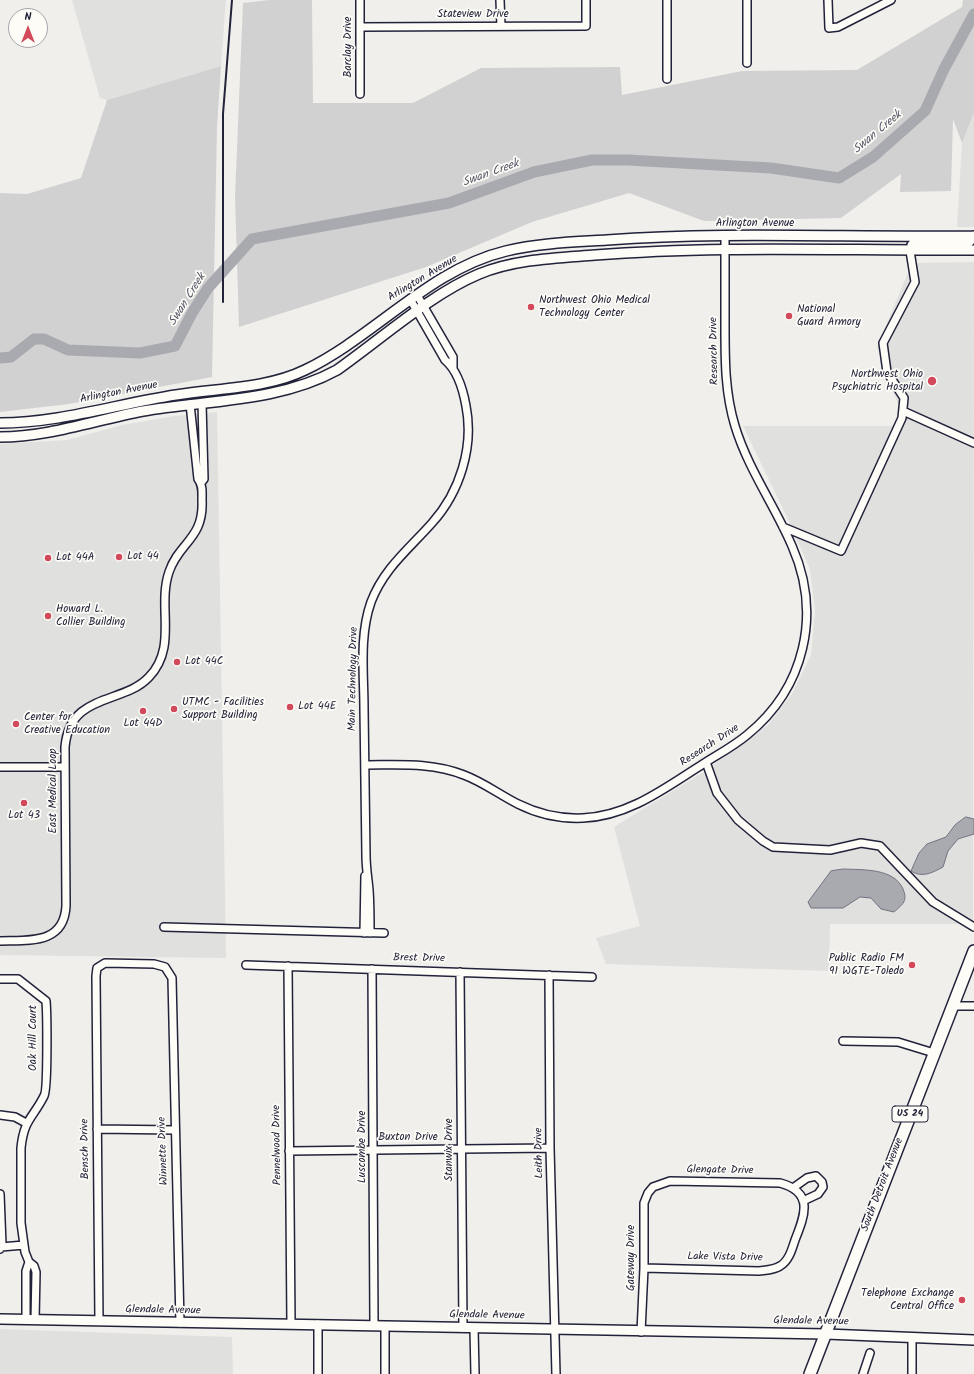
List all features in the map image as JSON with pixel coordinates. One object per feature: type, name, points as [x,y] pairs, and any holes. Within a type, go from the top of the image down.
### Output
[{"type":"main road","name":"South Detroit Avenue","points":[[810,1374],[974,951]]},
{"type":"street","name":"Barclay Drive","points":[[360,0],[360,94]]},
{"type":"street","points":[[500,0],[500,26]]},
{"type":"street","name":"Stateview Drive","points":[[360,26],[586,26],[586,0]]},
{"type":"street","points":[[667,0],[667,79]]},
{"type":"street","points":[[747,0],[747,63]]},
{"type":"street","points":[[828,0],[829,28],[844,24],[891,0]]},
{"type":"street","name":"Research Drive","points":[[365,765],[413,765],[444,768],[476,780],[530,810],[574,818],[605,815],[636,805],[747,736],[770,712],[787,689],[799,664],[806,635],[808,603],[801,566],[744,450],[731,408],[725,374],[725,236]]},
{"type":"street","points":[[807,251],[850,245],[891,246],[963,244],[970,241],[974,236]]},
{"type":"street","name":"Arlington Avenue","points":[[0,423],[35,422],[141,401],[285,378],[328,358],[414,297],[445,277],[479,260],[506,251],[642,237],[974,236]]},
{"type":"street","name":"Arlington Avenue","points":[[0,437],[31,435],[142,412],[272,393],[319,380],[337,370],[421,309],[464,281],[498,267],[514,264],[633,252],[974,250]]},
{"type":"street","points":[[783,527],[841,551],[902,418],[904,398],[887,372],[884,343],[915,282],[910,251]]},
{"type":"street","name":"Main Technology Drive","points":[[367,933],[364,642],[366,623],[371,603],[380,582],[392,564],[432,523],[445,506],[460,476],[466,455],[468,434],[467,412],[462,389],[453,367],[445,360],[414,297]]},
{"type":"street","points":[[190,404],[194,399],[200,397],[266,388],[285,378]]},
{"type":"street","name":"East Medical Loop","points":[[201,483],[204,479],[202,403]]},
{"type":"street","name":"East Medical Loop","points":[[0,941],[34,940],[44,938],[56,930],[64,919],[66,906],[65,767],[66,739],[70,728],[78,716],[94,703],[141,684],[155,671],[161,659],[166,641],[167,578],[174,560],[193,538],[200,523],[203,509],[201,483],[198,479],[190,404]]},
{"type":"street","points":[[903,410],[974,443]]},
{"type":"street","points":[[706,762],[716,793],[738,820],[763,841],[773,847],[830,850],[861,843],[880,846],[933,902],[974,927]]},
{"type":"street","points":[[0,767],[65,767]]},
{"type":"street","points":[[164,928],[384,933]]},
{"type":"street","name":"Winnette Drive","points":[[96,976],[97,968],[105,963],[154,964],[165,967],[172,978],[180,1323]]},
{"type":"street","name":"Brest Drive","points":[[246,965],[592,976]]},
{"type":"street","name":"Pennelwood Drive","points":[[288,966],[291,1324]]},
{"type":"street","name":"Luscombe Drive","points":[[372,969],[374,1325]]},
{"type":"street","name":"Stanwix Drive","points":[[460,972],[462,1328]]},
{"type":"street","name":"Leith Drive","points":[[549,975],[550,1148],[556,1374]]},
{"type":"street","name":"Bensch Drive","points":[[96,976],[99,1322]]},
{"type":"street","name":"Oak Hill Court","points":[[0,979],[18,979],[46,1001],[45,1095],[26,1123],[21,1148],[21,1223],[24,1245],[29,1262],[34,1266],[36,1272],[31,1320]]},
{"type":"street","points":[[953,1006],[974,1006]]},
{"type":"street","points":[[843,1041],[898,1042],[934,1054]]},
{"type":"street","points":[[0,1114],[26,1123]]},
{"type":"street","points":[[97,1129],[175,1130]]},
{"type":"street","name":"Buxton Drive","points":[[289,1150],[550,1148]]},
{"type":"street","points":[[816,1176],[822,1182],[823,1187],[818,1194],[803,1201],[790,1186],[816,1176]]},
{"type":"street","name":"Glengate Drive","points":[[653,1187],[670,1181],[780,1183],[790,1186]]},
{"type":"street","name":"Gateway Drive","points":[[641,1332],[644,1268],[644,1203],[648,1193],[653,1187]]},
{"type":"street","points":[[0,1194],[0,1248],[24,1245]]},
{"type":"street","name":"Lake Vista Drive","points":[[644,1268],[759,1271],[776,1268],[784,1263],[790,1254],[804,1216],[805,1206],[803,1201]]},
{"type":"street","name":"Glendale Avenue","points":[[0,1320],[318,1324],[641,1332],[826,1334],[974,1340]]},
{"type":"street","points":[[318,1324],[318,1374]]},
{"type":"street","points":[[385,1326],[385,1374]]},
{"type":"street","points":[[474,1328],[475,1374]]},
{"type":"street","points":[[912,1338],[912,1374]]},
{"type":"street","points":[[862,1374],[870,1353]]},
{"type":"shaded area","points":[[72,0],[226,0],[221,66],[107,100],[100,98]]},
{"type":"shaded area","points":[[269,0],[312,0],[313,103],[413,103],[481,68],[620,67],[622,95],[742,71],[857,70],[962,7],[963,0],[974,0],[974,113],[962,143],[953,119],[951,191],[900,192],[901,174],[841,218],[704,221],[629,193],[532,222],[426,267],[239,327],[235,197],[243,3]]},
{"type":"shaded area","points":[[221,66],[217,128],[212,377],[69,404],[0,412],[0,193],[27,194],[81,178],[107,100]]},
{"type":"shaded area","points":[[974,113],[974,227],[957,227],[962,143]]},
{"type":"shaded area","points":[[974,262],[973,930],[962,924],[830,924],[829,971],[606,964],[596,938],[640,926],[614,827],[702,773],[768,725],[792,694],[811,655],[815,610],[810,569],[743,426],[898,426],[902,415],[877,347],[912,263]]},
{"type":"shaded area","points":[[217,412],[226,958],[0,955],[0,444],[67,440],[122,425],[174,416]]},
{"type":"shaded area","points":[[966,817],[974,819],[974,834],[958,839],[948,851],[943,867],[931,873],[923,874],[911,871],[919,853],[927,844],[946,837],[955,825]]},
{"type":"shaded area","points":[[844,869],[869,870],[893,877],[899,882],[903,889],[905,897],[904,902],[894,912],[881,909],[871,898],[860,897],[843,908],[811,908],[808,902],[831,871]]},
{"type":"shaded area","points":[[0,1329],[232,1337],[233,1374],[0,1374]]},
{"type":"waterway","name":"Swan Creek","points":[[0,358],[11,357],[34,339],[44,339],[68,350],[140,353],[175,346],[192,313],[208,288],[252,239],[449,203],[534,172],[592,160],[628,160],[771,168],[839,178],[873,157],[925,111],[944,69],[974,14]]},
{"type":"railway","points":[[223,302],[223,114],[232,0]]},
{"type":"place","name":"Northwest Ohio Medical Technology Center","points":[[531,307]]},
{"type":"place","name":"National Guard Armory","points":[[789,316]]},
{"type":"place","name":"Northwest Ohio Psychiatric Hospital","points":[[932,381]]},
{"type":"place","name":"Lot 44","points":[[119,557]]},
{"type":"place","name":"Lot 44A","points":[[48,558]]},
{"type":"place","name":"Howard L. Collier Building","points":[[48,616]]},
{"type":"place","name":"Lot 44C","points":[[177,662]]},
{"type":"place","name":"Lot 44E","points":[[290,707]]},
{"type":"place","name":"UTMC - Facilities Support Building","points":[[174,709]]},
{"type":"place","name":"Lot 44D","points":[[143,711]]},
{"type":"place","name":"Center for Creative Education","points":[[16,724]]},
{"type":"place","name":"Lot 43","points":[[24,803]]},
{"type":"place","name":"Public Radio FM 91 WGTE-Toledo","points":[[912,965]]},
{"type":"place","name":"Telephone Exchange Central Office","points":[[962,1300]]}]
